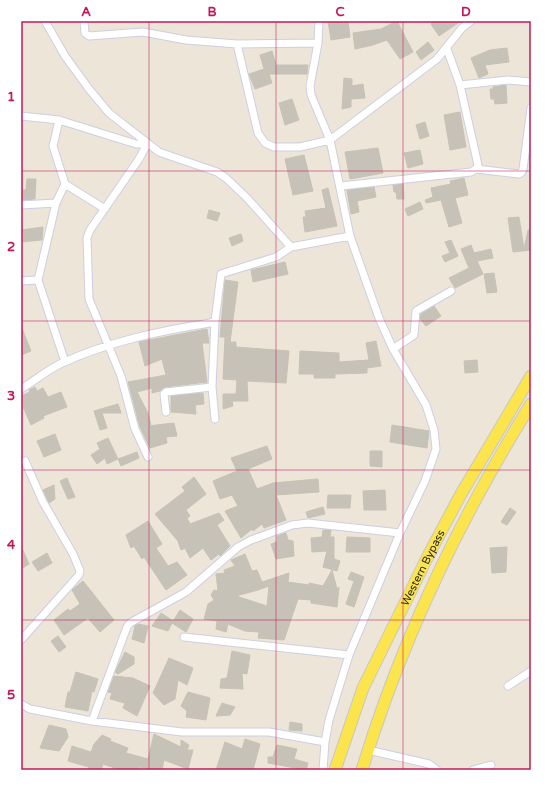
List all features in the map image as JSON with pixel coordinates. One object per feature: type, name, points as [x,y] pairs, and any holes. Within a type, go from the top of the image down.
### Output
[{"type":"main road","name":"Western Bypass","points":[[335,770],[363,688],[429,554],[499,428],[531,376]]},
{"type":"main road","name":"Western Bypass","points":[[362,770],[383,703],[434,582],[473,504],[512,434],[528,409]]},
{"type":"street","points":[[84,21],[85,33],[89,36],[143,32],[186,40],[237,44],[318,43]]},
{"type":"street","points":[[319,21],[318,43],[310,86],[311,95],[330,140],[341,186],[350,236],[393,349],[426,405],[434,430],[436,449],[425,481],[400,533],[349,655],[338,688],[324,742],[323,770]]},
{"type":"street","points":[[237,44],[258,133],[265,143],[274,147],[300,147],[330,140],[437,59],[462,28],[471,21]]},
{"type":"street","points":[[44,22],[65,56],[109,113],[158,152],[217,172],[226,178],[247,198],[291,247]]},
{"type":"street","points":[[446,49],[460,85],[478,165],[476,169]]},
{"type":"street","points":[[460,85],[508,80],[531,82]]},
{"type":"street","points":[[341,186],[471,172],[476,169],[519,174],[522,172],[531,108]]},
{"type":"street","points":[[21,116],[59,120],[136,144],[147,144]]},
{"type":"street","points":[[59,120],[53,146],[65,184],[105,209]]},
{"type":"street","points":[[147,144],[139,159],[90,230],[87,238],[87,284],[89,299],[121,376],[135,429],[148,456]]},
{"type":"street","points":[[65,184],[56,203],[38,280],[66,362]]},
{"type":"street","points":[[21,205],[56,203]]},
{"type":"street","points":[[215,419],[212,387],[215,321],[221,274],[276,257],[291,247],[350,236]]},
{"type":"street","points":[[21,281],[38,280]]},
{"type":"street","points":[[393,349],[414,335],[416,311],[451,291]]},
{"type":"street","points":[[21,389],[66,362],[108,347],[158,331],[215,321]]},
{"type":"street","points":[[166,412],[164,394],[166,392],[212,387]]},
{"type":"street","points":[[21,640],[79,575],[80,571],[70,547],[43,502],[25,461]]},
{"type":"street","points":[[92,721],[127,627],[130,623],[186,592],[238,547],[292,526],[308,523],[400,533]]},
{"type":"street","points":[[184,636],[349,655]]},
{"type":"street","points":[[508,686],[531,671]]},
{"type":"street","points":[[21,704],[30,709],[92,721],[182,732],[269,732],[324,742]]},
{"type":"street","points":[[368,750],[429,764],[437,770]]},
{"type":"street","points":[[473,770],[491,765]]},
{"type":"building","points":[[328,21],[348,21],[350,37],[331,40]]},
{"type":"building","points":[[397,21],[413,52],[400,59],[387,40],[355,49],[353,33],[381,29]]},
{"type":"building","points":[[434,21],[461,21],[439,36],[431,24]]},
{"type":"building","points":[[428,42],[434,50],[421,60],[416,52]]},
{"type":"building","points":[[507,48],[509,62],[485,65],[488,74],[479,78],[471,58],[490,50]]},
{"type":"building","points":[[272,51],[276,65],[308,65],[307,74],[269,74],[272,83],[255,89],[249,74],[264,69],[260,55]]},
{"type":"building","points":[[344,78],[352,79],[352,86],[363,84],[365,98],[351,99],[351,107],[342,109]]},
{"type":"building","points":[[506,85],[507,103],[495,104],[494,99],[491,99],[490,89],[493,89],[493,87]]},
{"type":"building","points":[[292,99],[299,120],[285,125],[279,103]]},
{"type":"building","points":[[460,112],[466,147],[450,150],[444,115]]},
{"type":"building","points":[[425,122],[429,136],[420,139],[416,125]]},
{"type":"building","points":[[378,148],[383,173],[350,179],[345,152]]},
{"type":"building","points":[[420,150],[423,164],[408,168],[404,153]]},
{"type":"building","points":[[304,155],[313,191],[293,195],[285,159]]},
{"type":"building","points":[[464,178],[468,195],[455,198],[462,223],[449,227],[441,200],[426,203],[425,200],[433,197],[431,188],[451,184],[450,181]]},
{"type":"building","points":[[27,179],[36,179],[35,199],[21,200],[21,190],[26,190]]},
{"type":"building","points":[[403,184],[404,199],[397,199],[393,185]]},
{"type":"building","points":[[374,187],[376,197],[357,201],[359,212],[351,214],[347,190]]},
{"type":"building","points":[[328,188],[337,226],[305,232],[303,217],[306,217],[305,211],[326,208],[322,190]]},
{"type":"building","points":[[420,202],[423,209],[408,216],[405,209]]},
{"type":"building","points":[[209,210],[220,213],[217,221],[207,218]]},
{"type":"building","points":[[519,217],[524,249],[528,230],[531,230],[531,250],[513,252],[508,218]]},
{"type":"building","points":[[43,227],[42,240],[21,242],[21,230]]},
{"type":"building","points":[[241,234],[243,241],[232,246],[229,238]]},
{"type":"building","points":[[451,240],[458,256],[445,262],[442,256],[450,253],[445,242]]},
{"type":"building","points":[[471,245],[474,253],[491,249],[493,258],[477,261],[483,274],[455,288],[449,278],[469,268],[461,249]]},
{"type":"building","points":[[285,262],[288,274],[253,282],[251,270]]},
{"type":"building","points":[[494,273],[497,292],[487,293],[484,274]]},
{"type":"building","points":[[225,280],[238,282],[230,342],[236,342],[236,347],[289,351],[286,383],[247,381],[248,401],[232,401],[233,406],[223,409],[223,394],[236,394],[237,380],[223,379],[225,337],[220,337]]},
{"type":"building","points":[[434,306],[441,316],[426,326],[420,319],[421,314]]},
{"type":"building","points":[[21,326],[31,351],[21,355]]},
{"type":"building","points":[[207,329],[209,343],[202,343],[207,382],[165,387],[160,391],[152,393],[152,388],[137,392],[148,413],[151,426],[155,425],[156,428],[156,425],[174,423],[177,436],[166,437],[167,443],[150,448],[140,427],[128,382],[166,375],[162,359],[145,366],[139,342]]},
{"type":"building","points":[[376,341],[381,366],[367,368],[367,373],[335,374],[335,378],[314,378],[314,374],[299,374],[300,351],[339,353],[339,362],[369,360],[366,343]]},
{"type":"building","points":[[477,360],[478,372],[465,373],[464,361]]},
{"type":"building","points":[[35,387],[37,391],[43,388],[48,397],[61,392],[67,407],[43,416],[44,418],[31,425],[21,402],[21,396],[30,392],[29,390]]},
{"type":"building","points":[[203,393],[204,404],[195,405],[196,414],[171,412],[171,396]]},
{"type":"building","points":[[118,404],[121,413],[102,413],[107,428],[100,430],[94,411]]},
{"type":"building","points":[[392,425],[429,431],[427,448],[390,442]]},
{"type":"building","points":[[55,434],[61,450],[44,457],[37,441]]},
{"type":"building","points":[[108,438],[118,459],[107,464],[105,458],[97,464],[91,455],[100,449],[97,443]]},
{"type":"building","points":[[267,446],[272,459],[248,469],[257,489],[273,483],[318,479],[319,492],[276,495],[286,520],[264,528],[262,524],[253,531],[252,529],[241,538],[225,511],[238,506],[232,495],[220,499],[213,481],[237,471],[231,458]]},
{"type":"building","points":[[370,451],[382,451],[382,467],[370,466]]},
{"type":"building","points":[[137,452],[139,458],[121,466],[118,459]]},
{"type":"building","points":[[194,477],[206,494],[186,510],[190,516],[187,518],[190,524],[219,513],[224,520],[217,525],[230,546],[220,556],[219,554],[211,560],[203,548],[190,558],[185,548],[181,550],[178,541],[155,514],[185,491],[182,487]]},
{"type":"building","points":[[67,478],[75,497],[68,499],[60,481]]},
{"type":"building","points":[[54,485],[55,499],[49,503],[43,490]]},
{"type":"building","points":[[385,490],[386,510],[364,510],[363,491]]},
{"type":"building","points":[[328,495],[351,495],[350,508],[327,508]]},
{"type":"building","points":[[323,507],[325,514],[308,518],[306,512]]},
{"type":"building","points":[[510,508],[516,512],[507,525],[501,522]]},
{"type":"building","points":[[148,521],[162,544],[156,548],[168,566],[177,562],[187,575],[166,590],[144,557],[142,559],[134,546],[131,548],[126,535]]},
{"type":"building","points":[[323,530],[331,530],[330,537],[334,537],[334,559],[340,561],[337,571],[323,567],[327,551],[312,552],[311,538],[322,537]]},
{"type":"building","points":[[286,533],[288,540],[293,541],[294,556],[276,559],[271,544],[277,542],[277,536]]},
{"type":"building","points":[[347,537],[370,538],[370,552],[346,552]]},
{"type":"building","points":[[21,546],[29,564],[21,569]]},
{"type":"building","points":[[507,547],[506,572],[492,573],[490,548]]},
{"type":"building","points":[[47,553],[52,563],[38,571],[32,562]]},
{"type":"building","points":[[245,554],[252,571],[257,570],[262,582],[289,573],[288,582],[309,585],[309,583],[323,586],[332,570],[337,589],[339,587],[337,607],[311,603],[311,600],[298,599],[284,640],[258,638],[259,632],[245,631],[228,624],[226,632],[216,629],[217,621],[204,619],[208,604],[214,600],[211,595],[214,590],[218,591],[216,574],[225,573],[224,570],[235,566],[231,560]],"holes":[[[269,586],[267,606],[236,596]]]},
{"type":"building","points":[[351,572],[364,577],[354,607],[346,604],[354,581],[348,579]]},
{"type":"building","points":[[83,581],[114,620],[100,632],[88,618],[64,635],[54,620],[68,609],[70,611],[80,604],[72,590]]},
{"type":"building","points":[[180,610],[193,619],[186,632],[172,623]]},
{"type":"building","points":[[161,613],[173,621],[168,631],[152,626]]},
{"type":"building","points":[[138,624],[148,626],[144,643],[132,639],[135,626]]},
{"type":"building","points":[[58,636],[66,647],[59,652],[51,641]]},
{"type":"building","points":[[232,651],[250,655],[247,674],[242,673],[243,689],[220,688],[221,679],[227,678]]},
{"type":"building","points":[[125,652],[134,657],[134,664],[118,674],[115,672]]},
{"type":"building","points":[[169,658],[193,668],[187,685],[178,680],[175,699],[164,705],[153,693]]},
{"type":"building","points":[[76,672],[98,679],[94,692],[92,691],[88,711],[65,707],[68,692],[70,692]]},
{"type":"building","points":[[114,676],[133,678],[150,686],[137,716],[123,708],[125,703],[110,699],[112,693],[108,692]]},
{"type":"building","points":[[188,692],[210,698],[206,720],[186,717],[187,711],[181,706]]},
{"type":"building","points":[[222,703],[235,707],[230,715],[216,716]]},
{"type":"building","points":[[290,722],[302,724],[302,731],[289,730]]},
{"type":"building","points":[[49,725],[66,729],[68,737],[59,751],[40,748]]},
{"type":"building","points":[[154,734],[181,747],[181,740],[189,745],[187,750],[193,750],[188,769],[164,760],[162,770],[139,767],[139,770],[121,770],[103,764],[101,770],[92,770],[88,769],[89,767],[68,761],[72,746],[91,752],[94,744],[102,735],[111,739],[110,741],[128,748],[126,753],[148,759]]},
{"type":"building","points":[[245,739],[260,744],[253,770],[216,770],[225,742],[242,749]]},
{"type":"building","points":[[277,745],[297,749],[294,759],[308,763],[306,770],[268,763],[268,757],[273,757]]}]
